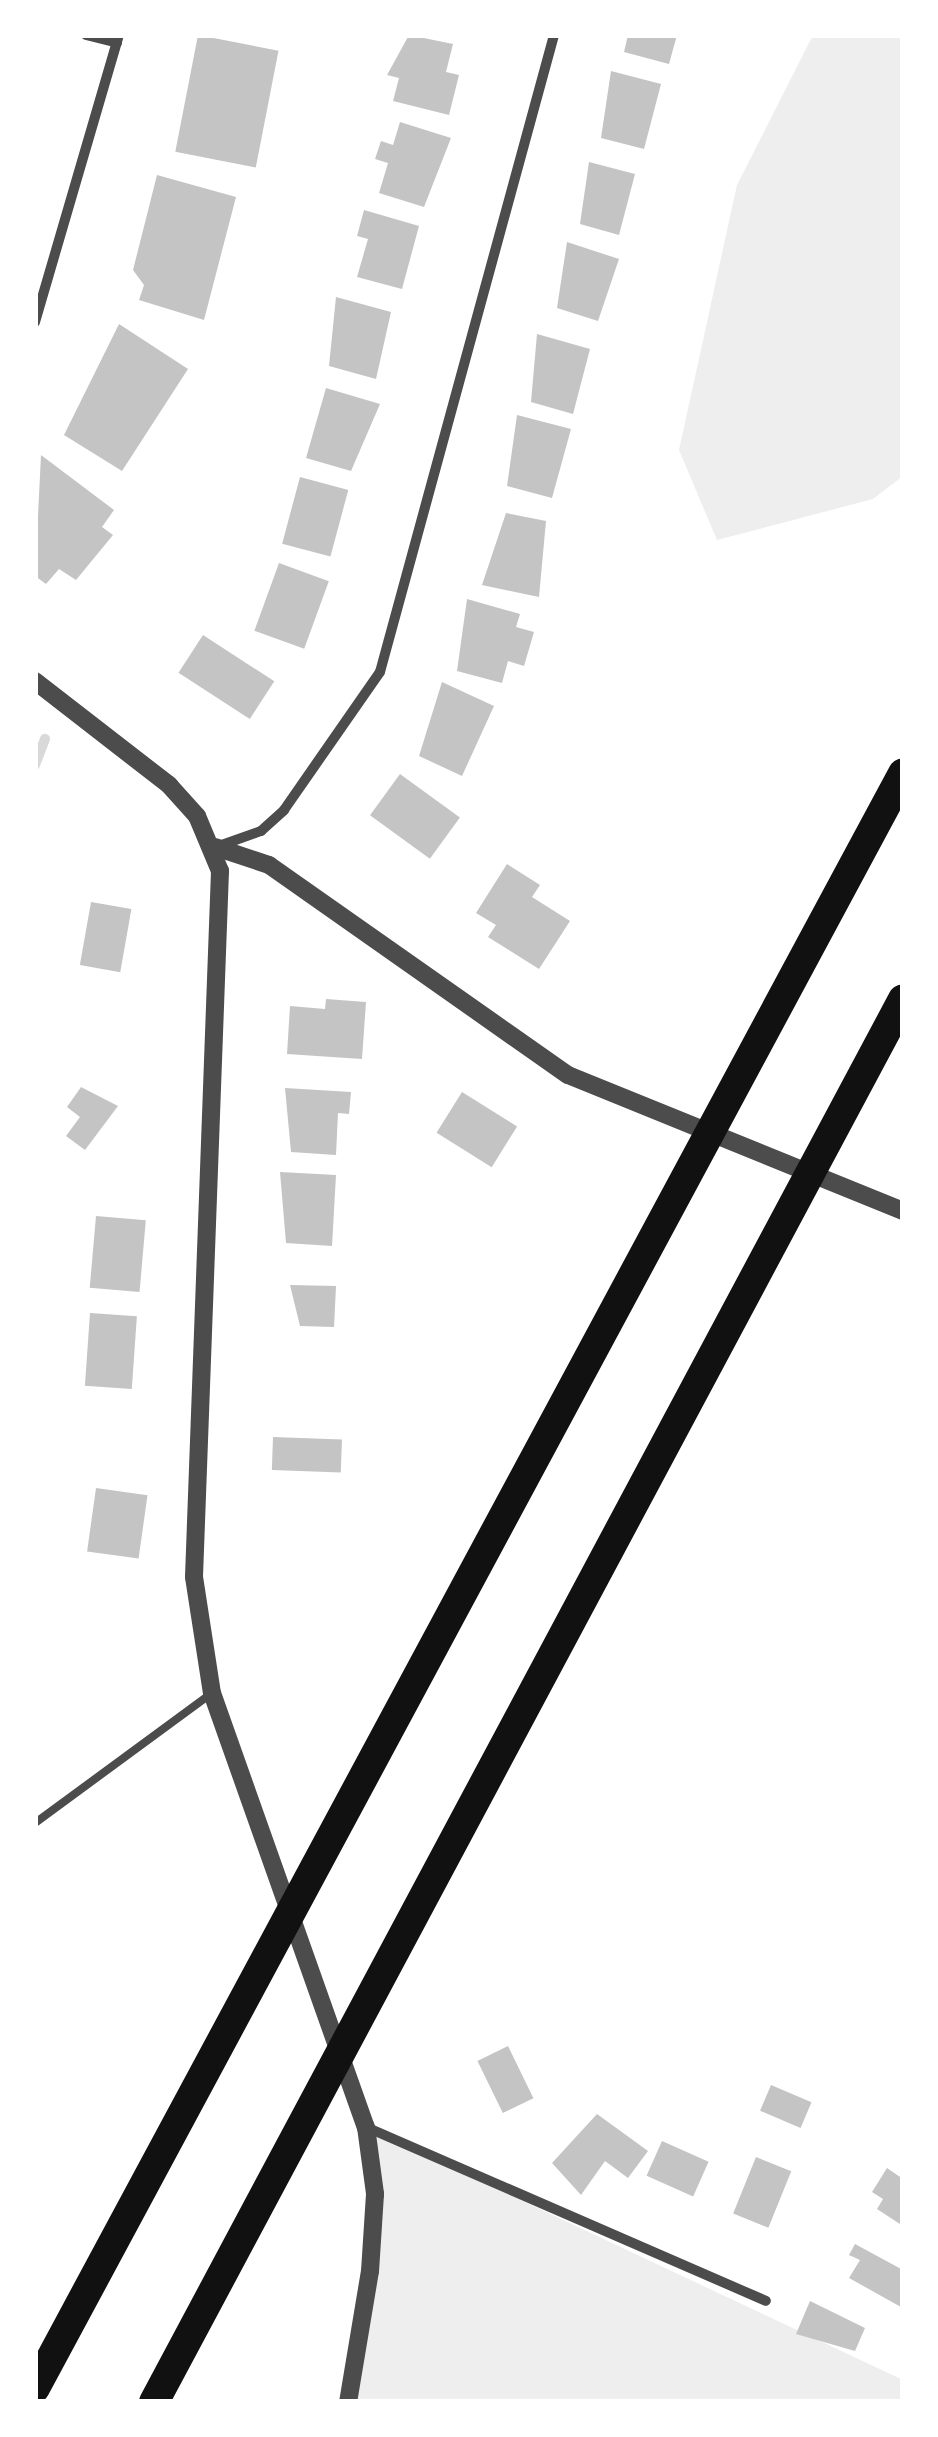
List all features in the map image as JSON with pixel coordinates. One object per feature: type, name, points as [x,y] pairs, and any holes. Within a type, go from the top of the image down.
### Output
[{"type":"highway","points":[[35,2388],[903,772]]},
{"type":"highway","points":[[154,2402],[903,999]]},
{"type":"street","points":[[35,322],[118,39],[86,35]]},
{"type":"street","points":[[215,847],[261,831],[284,810],[380,672],[554,35]]},
{"type":"street","points":[[35,681],[169,785],[215,847],[220,967],[194,1544],[212,1694],[364,2119],[375,2194],[370,2271],[348,2402]]},
{"type":"street","points":[[215,847],[269,865],[568,1076],[903,1211]]},
{"type":"street","points":[[364,2119],[766,2301]]},
{"type":"lane","points":[[35,1823],[212,1694]]},
{"type":"shaded area","points":[[813,35],[903,35],[903,476],[873,499],[717,540],[679,450],[737,185]]},
{"type":"shaded area","points":[[366,2127],[903,2380],[903,2402],[348,2402],[370,2271]]},
{"type":"building","points":[[198,35],[278,51],[256,167],[175,152]]},
{"type":"building","points":[[409,35],[453,44],[446,72],[459,75],[449,115],[393,101],[399,78],[387,75]]},
{"type":"building","points":[[628,35],[677,35],[669,64],[624,52]]},
{"type":"building","points":[[611,71],[661,84],[644,149],[601,138]]},
{"type":"building","points":[[400,122],[451,138],[424,207],[379,193],[388,163],[375,159],[381,141],[393,145]]},
{"type":"building","points":[[589,162],[635,174],[619,235],[580,224]]},
{"type":"building","points":[[157,175],[236,197],[204,320],[139,300],[144,285],[133,270]]},
{"type":"building","points":[[364,210],[419,226],[402,289],[357,277],[368,239],[357,236]]},
{"type":"building","points":[[567,242],[619,259],[598,321],[557,308]]},
{"type":"building","points":[[336,297],[391,312],[376,379],[329,366]]},
{"type":"building","points":[[119,324],[188,369],[122,471],[64,435]]},
{"type":"building","points":[[537,334],[590,349],[573,414],[531,402]]},
{"type":"building","points":[[326,388],[380,404],[351,471],[306,458]]},
{"type":"building","points":[[517,415],[571,429],[552,498],[507,486]]},
{"type":"building","points":[[41,455],[114,510],[102,527],[113,535],[76,580],[59,569],[46,584],[35,576]]},
{"type":"building","points":[[300,477],[348,490],[330,557],[282,544]]},
{"type":"building","points":[[506,513],[546,521],[539,597],[482,585]]},
{"type":"building","points":[[279,563],[329,581],[304,649],[254,631]]},
{"type":"building","points":[[467,599],[520,614],[516,627],[534,632],[524,666],[508,661],[502,683],[457,671]]},
{"type":"building","points":[[203,635],[274,681],[250,719],[178,673]]},
{"type":"building","points":[[442,682],[494,706],[462,776],[419,756]]},
{"type":"building","points":[[400,774],[460,817],[430,859],[370,815]]},
{"type":"building","points":[[507,864],[540,885],[532,897],[570,921],[539,969],[488,937],[496,925],[476,913]]},
{"type":"building","points":[[91,902],[131,909],[120,972],[80,965]]},
{"type":"building","points":[[326,999],[366,1002],[362,1059],[287,1054],[290,1006],[325,1009]]},
{"type":"building","points":[[81,1087],[118,1106],[85,1150],[66,1136],[80,1117],[67,1107]]},
{"type":"building","points":[[285,1088],[351,1092],[349,1114],[338,1113],[336,1155],[291,1152]]},
{"type":"building","points":[[462,1092],[517,1126],[492,1167],[437,1133]]},
{"type":"building","points":[[280,1172],[336,1175],[332,1246],[286,1243]]},
{"type":"building","points":[[96,1216],[146,1220],[140,1292],[90,1288]]},
{"type":"building","points":[[290,1285],[336,1286],[334,1327],[300,1326]]},
{"type":"building","points":[[90,1313],[137,1316],[132,1389],[85,1386]]},
{"type":"building","points":[[273,1437],[342,1439],[341,1472],[272,1470]]},
{"type":"building","points":[[96,1488],[147,1495],[139,1559],[87,1551]]},
{"type":"building","points":[[508,2046],[533,2098],[503,2113],[477,2061]]},
{"type":"building","points":[[771,2085],[812,2102],[801,2128],[760,2111]]},
{"type":"building","points":[[597,2114],[648,2151],[628,2178],[605,2161],[581,2195],[552,2163]]},
{"type":"building","points":[[662,2141],[709,2162],[693,2196],[647,2176]]},
{"type":"building","points":[[756,2157],[791,2171],[768,2228],[733,2214]]},
{"type":"building","points":[[887,2168],[903,2179],[903,2226],[877,2209],[883,2199],[872,2192]]},
{"type":"building","points":[[855,2244],[903,2270],[901,2307],[849,2278],[860,2260],[849,2255]]},
{"type":"building","points":[[810,2301],[865,2328],[855,2351],[796,2334]]},
{"type":"waterway","points":[[35,765],[45,739]]}]
